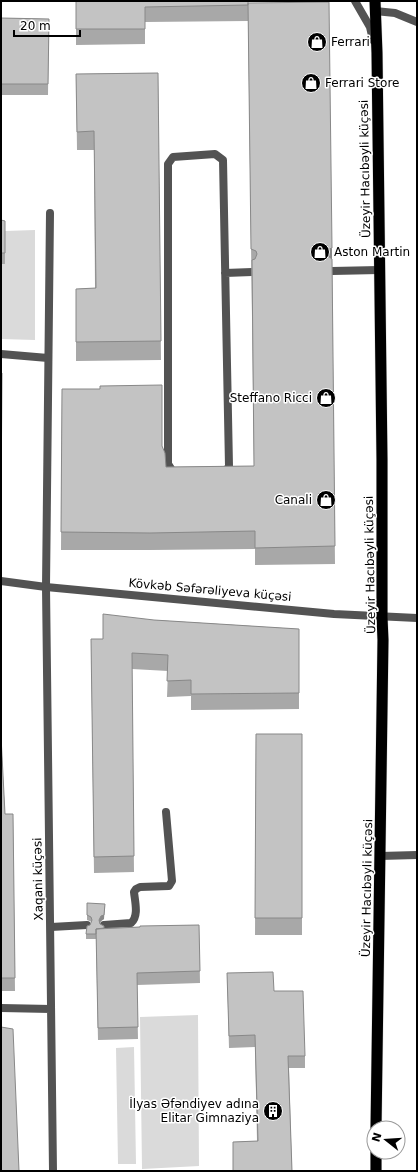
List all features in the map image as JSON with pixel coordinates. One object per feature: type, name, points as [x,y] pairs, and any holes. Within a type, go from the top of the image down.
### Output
[{"type":"highway","name":"Üzeyir Hacıbəyli küçəsi","points":[[375,6],[377,53],[383,640],[376,1120]]},
{"type":"highway","points":[[376,1160],[376,1171]]},
{"type":"street","points":[[355,1],[370,27],[377,53]]},
{"type":"street","points":[[375,6],[417,22]]},
{"type":"street","points":[[215,154],[223,160],[225,272],[229,466],[223,476],[175,475],[168,464],[168,164],[173,157],[215,154]]},
{"type":"street","name":"Xaqani küçəsi","points":[[50,213],[46,587],[53,1171]]},
{"type":"street","points":[[332,271],[379,270]]},
{"type":"street","points":[[225,272],[252,272]]},
{"type":"street","points":[[1,354],[48,358]]},
{"type":"street","name":"Kövkəb Səfərəliyeva küçəsi","points":[[1,581],[46,587],[318,612],[417,618]]},
{"type":"street","points":[[104,925],[131,923],[134,920],[136,916],[134,892],[136,889],[140,887],[169,886],[171,884],[172,881],[166,812]]},
{"type":"street","points":[[380,856],[417,855]]},
{"type":"street","points":[[51,926],[87,925]]},
{"type":"street","points":[[1,1008],[51,1009]]},
{"type":"shaded area","points":[[35,230],[35,340],[1,339],[1,264],[5,263],[5,231]]},
{"type":"shaded area","points":[[198,1015],[199,1166],[142,1169],[140,1017]]},
{"type":"shaded area","points":[[134,1047],[136,1164],[118,1164],[116,1048]]},
{"type":"building","points":[[76,1],[248,1],[248,5],[145,7],[145,29],[76,29]]},
{"type":"building","points":[[329,2],[332,248],[329,249],[327,253],[332,259],[335,546],[255,548],[255,531],[150,533],[61,532],[62,389],[100,389],[100,386],[162,385],[162,446],[165,453],[166,467],[254,466],[252,260],[255,259],[257,254],[256,251],[251,249],[248,3]]},
{"type":"building","points":[[1,18],[49,19],[48,84],[1,84]]},
{"type":"building","points":[[158,73],[161,341],[76,342],[76,289],[96,288],[94,131],[77,132],[76,74]]},
{"type":"building","points":[[1,220],[5,221],[5,253],[1,253]]},
{"type":"building","points":[[1,373],[2,373],[1,502]]},
{"type":"building","points":[[103,614],[154,620],[299,629],[299,693],[191,694],[191,680],[167,681],[168,655],[132,653],[134,856],[94,857],[91,639],[103,639]]},
{"type":"building","points":[[256,734],[302,734],[302,918],[255,918]]},
{"type":"building","points":[[1,736],[5,814],[13,814],[15,978],[1,978]]},
{"type":"building","points":[[87,903],[105,904],[104,915],[101,916],[99,920],[100,924],[104,926],[104,928],[96,929],[96,934],[86,934],[87,926],[90,925],[92,920],[91,917],[87,915]]},
{"type":"building","points":[[199,925],[200,971],[137,973],[138,1027],[98,1028],[96,929],[140,926]]},
{"type":"building","name":"İlyas Əfəndiyev adına Elitar Gimnaziya","points":[[273,972],[274,991],[303,991],[305,1056],[288,1056],[292,1171],[233,1171],[233,1142],[258,1141],[255,1035],[229,1036],[227,973]]},
{"type":"building","points":[[1,1027],[13,1029],[19,1171],[1,1171]]},
{"type":"place","name":"Ferrari","points":[[317,42]]},
{"type":"place","name":"Ferrari Store","points":[[311,83]]},
{"type":"place","name":"Aston Martin","points":[[320,252]]},
{"type":"place","name":"Steffano Ricci","points":[[326,398]]},
{"type":"place","name":"Canali","points":[[326,500]]},
{"type":"place","name":"İlyas Əfəndiyev adına Elitar Gimnaziya","points":[[273,1111]]}]
